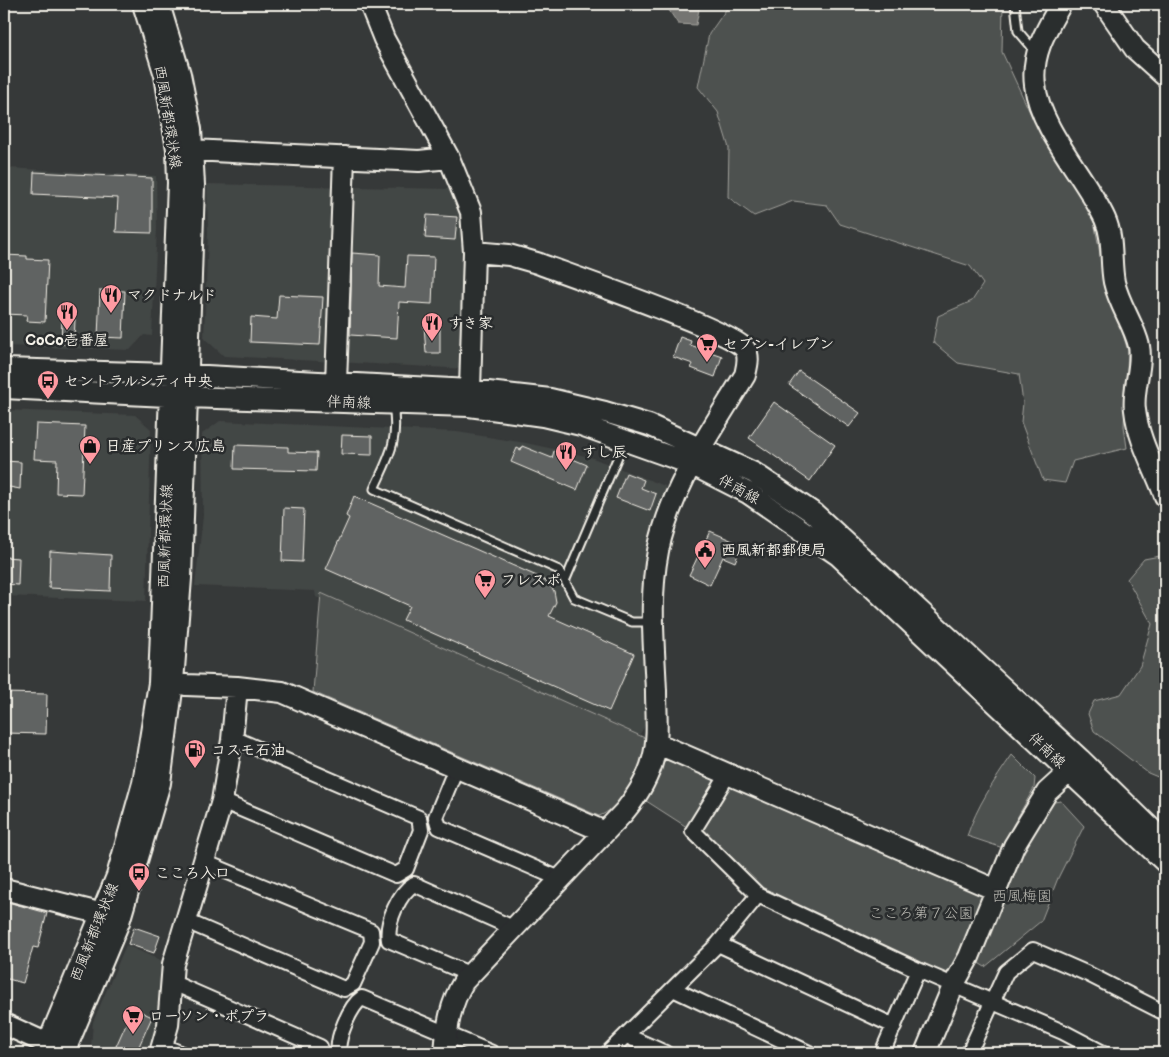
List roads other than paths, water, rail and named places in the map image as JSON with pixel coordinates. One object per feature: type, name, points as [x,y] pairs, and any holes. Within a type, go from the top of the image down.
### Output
[{"type":"street","name":"西風新都環状線","points":[[143,4],[165,76],[176,149],[178,183],[179,375]]},
{"type":"street","name":"西風新都環状線","points":[[58,1051],[101,917],[117,876],[143,783],[159,683],[179,375],[194,185],[191,130],[180,74],[159,4]]},
{"type":"street","points":[[370,4],[384,39],[449,158],[471,212],[474,252],[470,390]]},
{"type":"street","points":[[1104,4],[1135,49],[1165,76]]},
{"type":"street","points":[[1057,11],[1038,49],[1034,76],[1039,104],[1100,210],[1108,228],[1116,290],[1139,349],[1134,402],[1136,418],[1165,496]]},
{"type":"street","points":[[192,150],[419,161],[449,158]]},
{"type":"street","points":[[336,383],[344,157]]},
{"type":"street","points":[[445,1053],[446,1033],[452,1004],[469,974],[624,812],[642,786],[652,765],[656,744],[653,622],[654,578],[658,549],[667,520],[695,456],[746,375],[749,359],[745,349],[735,340],[537,263],[508,255],[474,252]]},
{"type":"street","name":"伴南線","points":[[4,369],[179,375],[470,390],[550,399],[649,425],[838,555],[1165,862]]},
{"type":"street","name":"伴南線","points":[[4,388],[469,406],[543,416],[754,473],[815,514],[1080,759],[1165,842]]},
{"type":"street","name":"西風新都環状線","points":[[58,1051],[119,922],[160,783],[173,682],[181,578],[178,396]]},
{"type":"street","points":[[173,682],[186,685],[237,687],[282,692],[605,832]]},
{"type":"street","points":[[168,1051],[173,964],[222,801],[232,738],[237,687]]},
{"type":"street","points":[[222,801],[396,875],[406,869],[421,830],[419,818],[232,738]]},
{"type":"street","points":[[656,744],[996,890]]},
{"type":"street","points":[[456,768],[436,817],[439,827],[560,879]]},
{"type":"street","points":[[926,1053],[954,984],[969,957],[1014,846],[1047,792],[1070,771]]},
{"type":"street","points":[[729,774],[692,831],[758,895],[918,970],[992,1000],[1063,1032],[1103,1053]]},
{"type":"street","points":[[186,921],[344,989],[354,984],[372,942],[371,931],[204,862]]},
{"type":"street","points":[[469,974],[389,940],[388,930],[405,890],[414,884],[513,928]]},
{"type":"street","points":[[4,889],[91,911],[101,917]]},
{"type":"street","points":[[608,1053],[718,944],[758,895]]},
{"type":"street","points":[[718,944],[894,1026]]},
{"type":"street","points":[[969,1053],[1006,972],[1033,950],[1088,974],[1165,1013]]},
{"type":"street","points":[[882,1053],[918,970]]},
{"type":"street","points":[[171,982],[320,1047],[322,1053]]},
{"type":"street","points":[[673,990],[809,1053]]},
{"type":"street","points":[[339,1053],[337,1044],[355,1003],[362,998],[492,1053]]},
{"type":"street","points":[[4,1024],[58,1051]]},
{"type":"street","points":[[627,1036],[665,1053]]},
{"type":"lane","points":[[1015,4],[1020,36],[1038,49]]},
{"type":"lane","points":[[393,403],[396,422],[394,444],[374,489],[559,570],[566,579],[574,598],[632,622],[653,622]]},
{"type":"lane","points":[[566,579],[619,454],[621,437]]},
{"type":"place","name":"マクドナルド","points":[[111,314]]},
{"type":"place","name":"CoCo壱番屋","points":[[67,331]]},
{"type":"place","name":"すき家","points":[[432,342]]},
{"type":"place","name":"セブン-イレブン","points":[[707,363]]},
{"type":"place","name":"セントラルシティ中央","points":[[48,400]]},
{"type":"place","name":"日産プリンス広島","points":[[90,465]]},
{"type":"place","name":"すし辰","points":[[566,471]]},
{"type":"place","name":"西風新都郵便局","points":[[705,569]]},
{"type":"place","name":"フレスポ","points":[[485,599]]},
{"type":"place","name":"コスモ石油","points":[[195,769]]},
{"type":"place","name":"こころ入口","points":[[139,892]]},
{"type":"place","name":"ローソン・ポプラ","points":[[133,1035]]},
{"type":"park label","name":"西風梅園","points":[[1022,896]]},
{"type":"park label","name":"こころ第７公園","points":[[921,913]]}]
